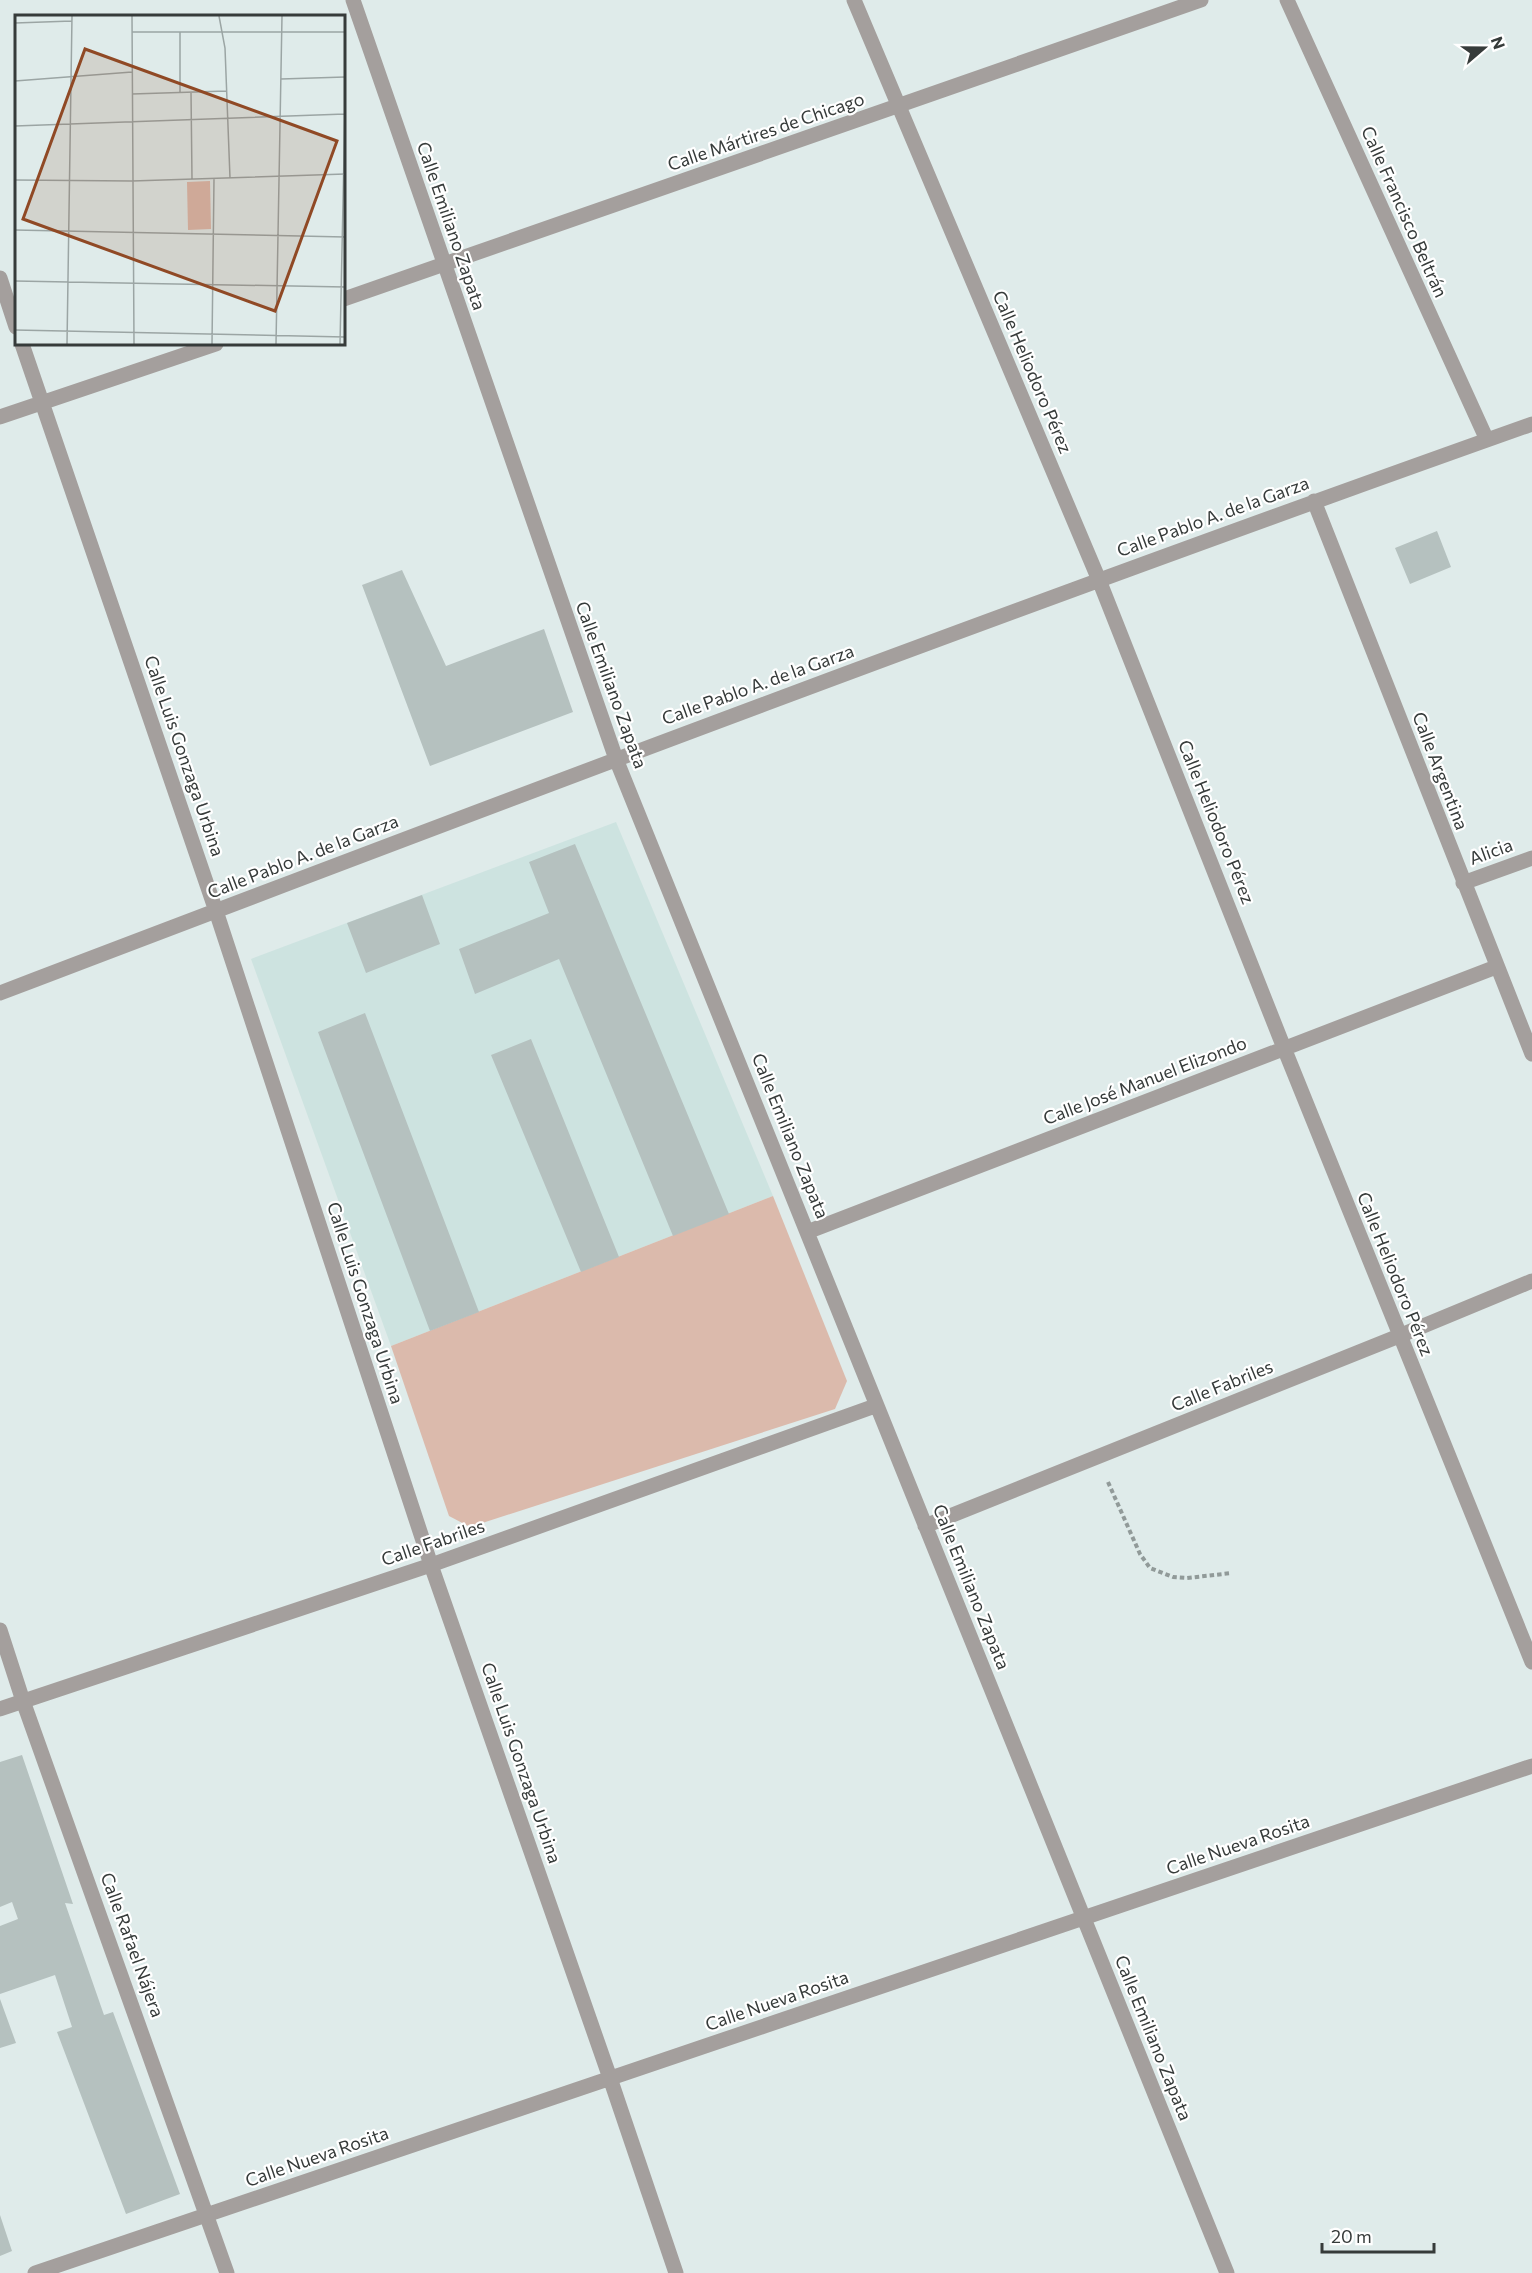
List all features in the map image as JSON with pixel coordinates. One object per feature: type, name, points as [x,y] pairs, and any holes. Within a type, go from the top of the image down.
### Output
[{"type":"street","name":"Calle Emiliano Zapata","points":[[353,0],[616,759],[875,1406],[1227,2273]]},
{"type":"street","name":"Calle Heliodoro Pérez","points":[[854,0],[1099,579],[1399,1336],[1532,1662]]},
{"type":"street","name":"Calle Mártires de Chicago","points":[[345,299],[1201,0]]},
{"type":"street","name":"Calle Francisco Beltrán","points":[[1287,0],[1487,440]]},
{"type":"street","points":[[0,279],[15,324]]},
{"type":"street","name":"Calle Luis Gonzaga Urbina","points":[[22,345],[216,910],[431,1565],[676,2273]]},
{"type":"street","points":[[0,417],[213,345]]},
{"type":"street","name":"Calle Pablo A. de la Garza","points":[[0,993],[616,759],[1099,579],[1532,424]]},
{"type":"street","name":"Calle Argentina","points":[[1314,501],[1532,1054]]},
{"type":"street","name":"Alicia","points":[[1463,883],[1532,858]]},
{"type":"street","name":"Calle José Manuel Elizondo","points":[[807,1232],[1496,967]]},
{"type":"street","name":"Calle Fabriles","points":[[925,1526],[1532,1281]]},
{"type":"street","name":"Calle Fabriles","points":[[0,1709],[431,1565],[875,1406]]},
{"type":"street","name":"Calle Rafael Nájera","points":[[0,1630],[23,1701],[227,2273]]},
{"type":"street","name":"Calle Nueva Rosita","points":[[35,2273],[1532,1766]]},
{"type":"path","points":[[1096,1456],[1140,1554],[1150,1568],[1167,1576],[1187,1578],[1232,1573]]},
{"type":"shaded area","points":[[616,822],[773,1196],[391,1346],[251,959]]},
{"type":"shaded area","points":[[773,1196],[847,1381],[835,1409],[470,1527],[449,1516],[391,1346]]},
{"type":"building","points":[[1437,531],[1451,567],[1410,584],[1395,548]]},
{"type":"building","points":[[402,570],[446,666],[544,629],[573,712],[430,766],[362,585]]},
{"type":"building","points":[[575,844],[729,1214],[673,1236],[559,959],[475,994],[459,949],[549,913],[529,862]]},
{"type":"building","points":[[422,895],[440,944],[366,973],[347,923]]},
{"type":"building","points":[[365,1013],[479,1312],[430,1331],[318,1032]]},
{"type":"building","points":[[531,1039],[619,1257],[581,1272],[491,1055]]},
{"type":"building","points":[[22,1755],[73,1904],[65,1903],[104,2015],[113,2012],[180,2194],[126,2214],[57,2032],[72,2027],[55,1975],[0,1994],[0,1926],[18,1919],[12,1902],[0,1907],[0,1762]]},
{"type":"building","points":[[0,1999],[16,2043],[0,2048]]},
{"type":"building","points":[[0,2215],[12,2251],[0,2256]]}]
